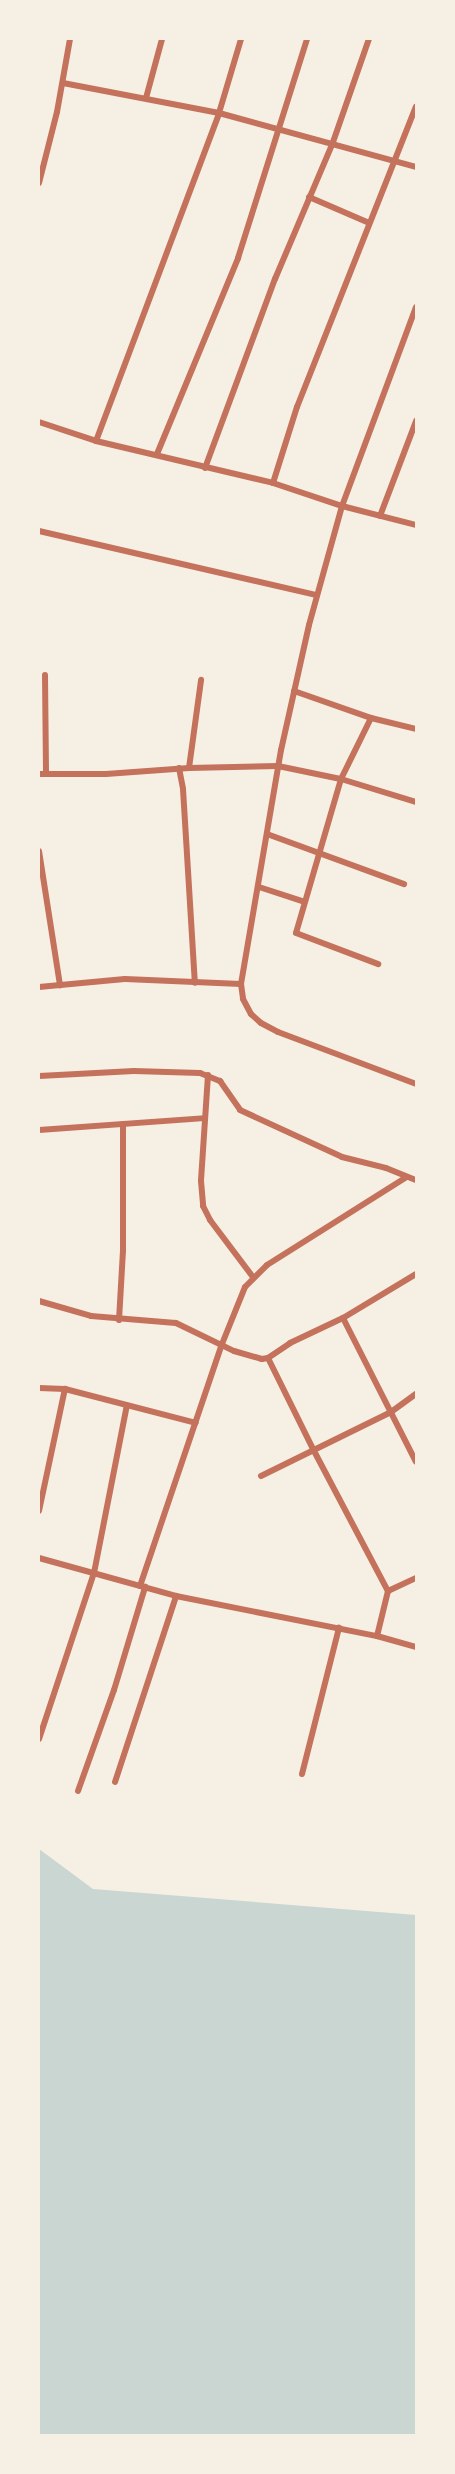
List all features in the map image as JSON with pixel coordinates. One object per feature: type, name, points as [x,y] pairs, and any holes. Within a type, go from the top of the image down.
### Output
[{"type":"street","points":[[39,183],[63,83],[70,39]]},
{"type":"street","points":[[146,98],[162,39]]},
{"type":"street","points":[[96,441],[219,113],[241,39]]},
{"type":"street","points":[[158,454],[238,258],[307,39]]},
{"type":"street","points":[[205,468],[309,197],[332,145],[369,39]]},
{"type":"street","points":[[63,83],[219,113],[332,145],[395,159],[416,167]]},
{"type":"street","points":[[273,483],[297,407],[416,107]]},
{"type":"street","points":[[309,197],[369,223]]},
{"type":"street","points":[[416,307],[342,506],[317,595],[278,766],[241,984],[243,999],[251,1014],[261,1023],[416,1084]]},
{"type":"street","points":[[380,516],[416,421]]},
{"type":"street","points":[[39,422],[96,441],[273,483],[342,506],[416,525]]},
{"type":"street","points":[[39,531],[317,595]]},
{"type":"street","points":[[45,675],[43,774],[106,774],[179,768],[278,766],[341,779],[416,802]]},
{"type":"street","points":[[189,768],[201,680]]},
{"type":"street","points":[[294,691],[371,718],[416,729]]},
{"type":"street","points":[[371,718],[341,779],[296,933],[378,964]]},
{"type":"street","points":[[179,768],[183,789],[195,983]]},
{"type":"street","points":[[267,834],[404,884]]},
{"type":"street","points":[[39,850],[60,985]]},
{"type":"street","points":[[259,887],[305,902]]},
{"type":"street","points":[[39,900],[47,899]]},
{"type":"street","points":[[39,987],[125,979],[241,984]]},
{"type":"street","points":[[39,1076],[184,1070],[208,1075],[220,1081],[240,1110],[342,1157],[386,1168],[416,1180]]},
{"type":"street","points":[[208,1075],[201,1194],[210,1220],[253,1277]]},
{"type":"street","points":[[39,1130],[205,1118]]},
{"type":"street","points":[[119,1320],[123,1251],[123,1124]]},
{"type":"street","points":[[78,1791],[114,1690],[143,1587],[237,1302],[253,1277],[407,1177]]},
{"type":"street","points":[[39,1301],[91,1316],[176,1323],[253,1359],[268,1358],[290,1343],[343,1318],[416,1274]]},
{"type":"street","points":[[343,1318],[416,1462]]},
{"type":"street","points":[[268,1358],[388,1591],[377,1636]]},
{"type":"street","points":[[39,1388],[65,1389],[196,1423]]},
{"type":"street","points":[[39,1511],[65,1389]]},
{"type":"street","points":[[261,1476],[390,1412],[416,1394]]},
{"type":"street","points":[[39,1739],[94,1574],[127,1405]]},
{"type":"street","points":[[39,1558],[176,1596],[377,1636],[416,1647]]},
{"type":"street","points":[[388,1591],[416,1578]]},
{"type":"street","points":[[115,1782],[176,1596]]},
{"type":"street","points":[[302,1774],[339,1628]]},
{"type":"shaded area","points":[[39,1849],[93,1889],[416,1915],[416,2435],[39,2435]]}]
